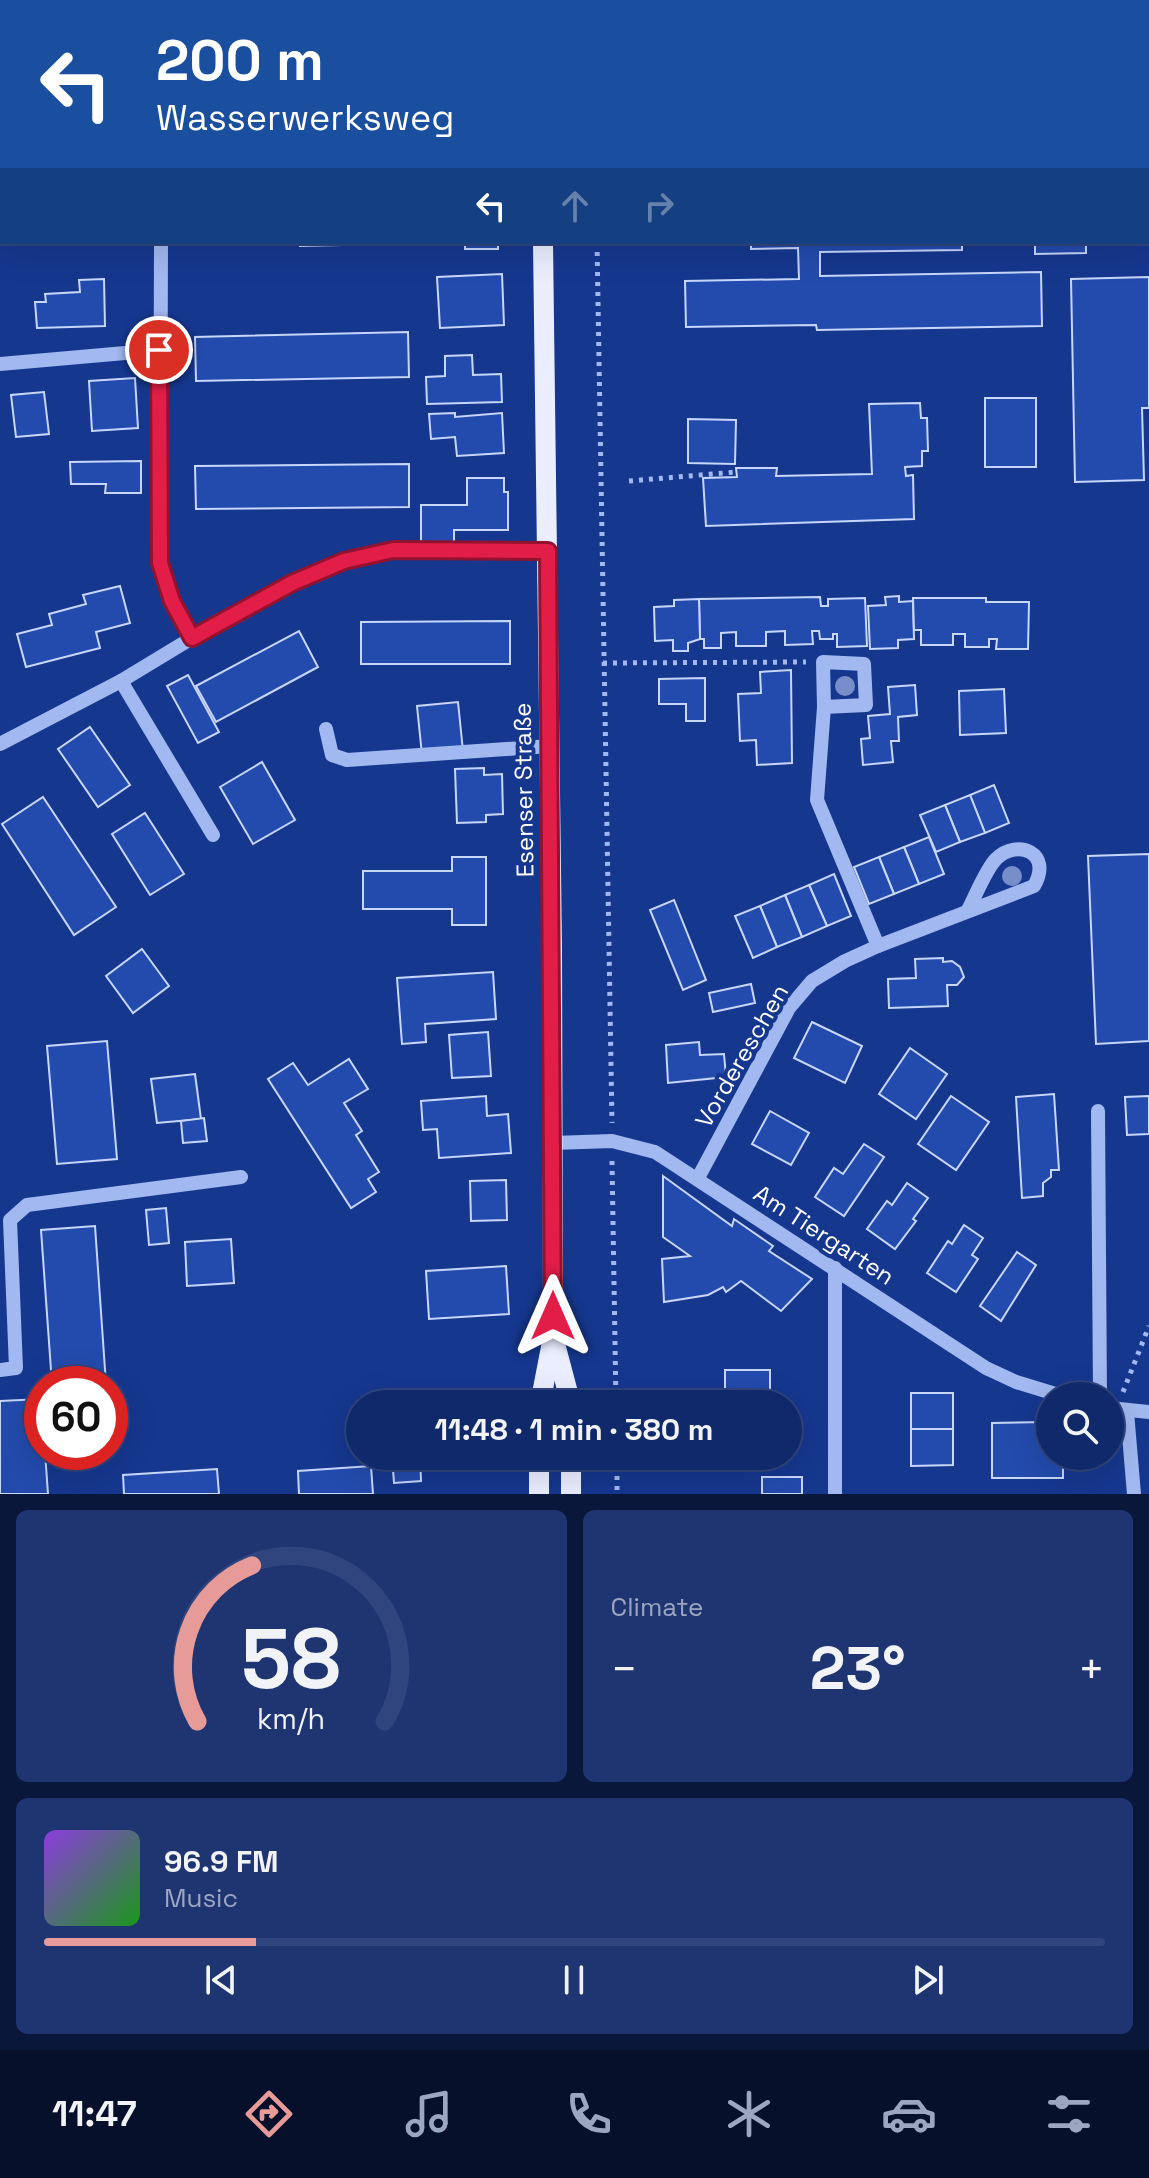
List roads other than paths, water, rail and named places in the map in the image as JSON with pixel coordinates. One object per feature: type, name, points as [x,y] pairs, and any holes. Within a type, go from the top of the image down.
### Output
[{"type":"main road","name":"Esenser Straße","points":[[543,244],[553,1337],[543,1390]]},
{"type":"main road","name":"Esenser Straße","points":[[553,1337],[567,1390]]},
{"type":"main road","points":[[539,1470],[539,1494]]},
{"type":"main road","points":[[571,1470],[571,1494]]},
{"type":"street","points":[[161,244],[160,563],[172,601],[192,638]]},
{"type":"street","points":[[0,364],[159,350]]},
{"type":"street","points":[[0,744],[121,681],[292,583],[344,561],[393,550],[548,551]]},
{"type":"street","points":[[824,707],[866,705],[864,664],[823,662],[824,707],[817,800],[878,946]]},
{"type":"street","points":[[121,681],[213,835]]},
{"type":"street","points":[[326,729],[332,755],[347,760],[550,746]]},
{"type":"street","name":"Vordereschen","points":[[698,1178],[789,1008],[812,981],[878,946],[1034,886],[1041,864],[1034,854],[1022,850],[1009,852],[995,860],[968,910]]},
{"type":"street","points":[[1098,1111],[1100,1382]]},
{"type":"street","name":"Am Tiergarten","points":[[553,1143],[612,1141],[655,1152],[986,1368],[1036,1388]]},
{"type":"street","points":[[0,1370],[16,1368],[10,1220],[27,1205],[241,1177]]},
{"type":"street","points":[[835,1268],[835,1494]]},
{"type":"street","points":[[1124,1410],[1149,1412]]},
{"type":"street","points":[[1124,1442],[1134,1494]]}]
